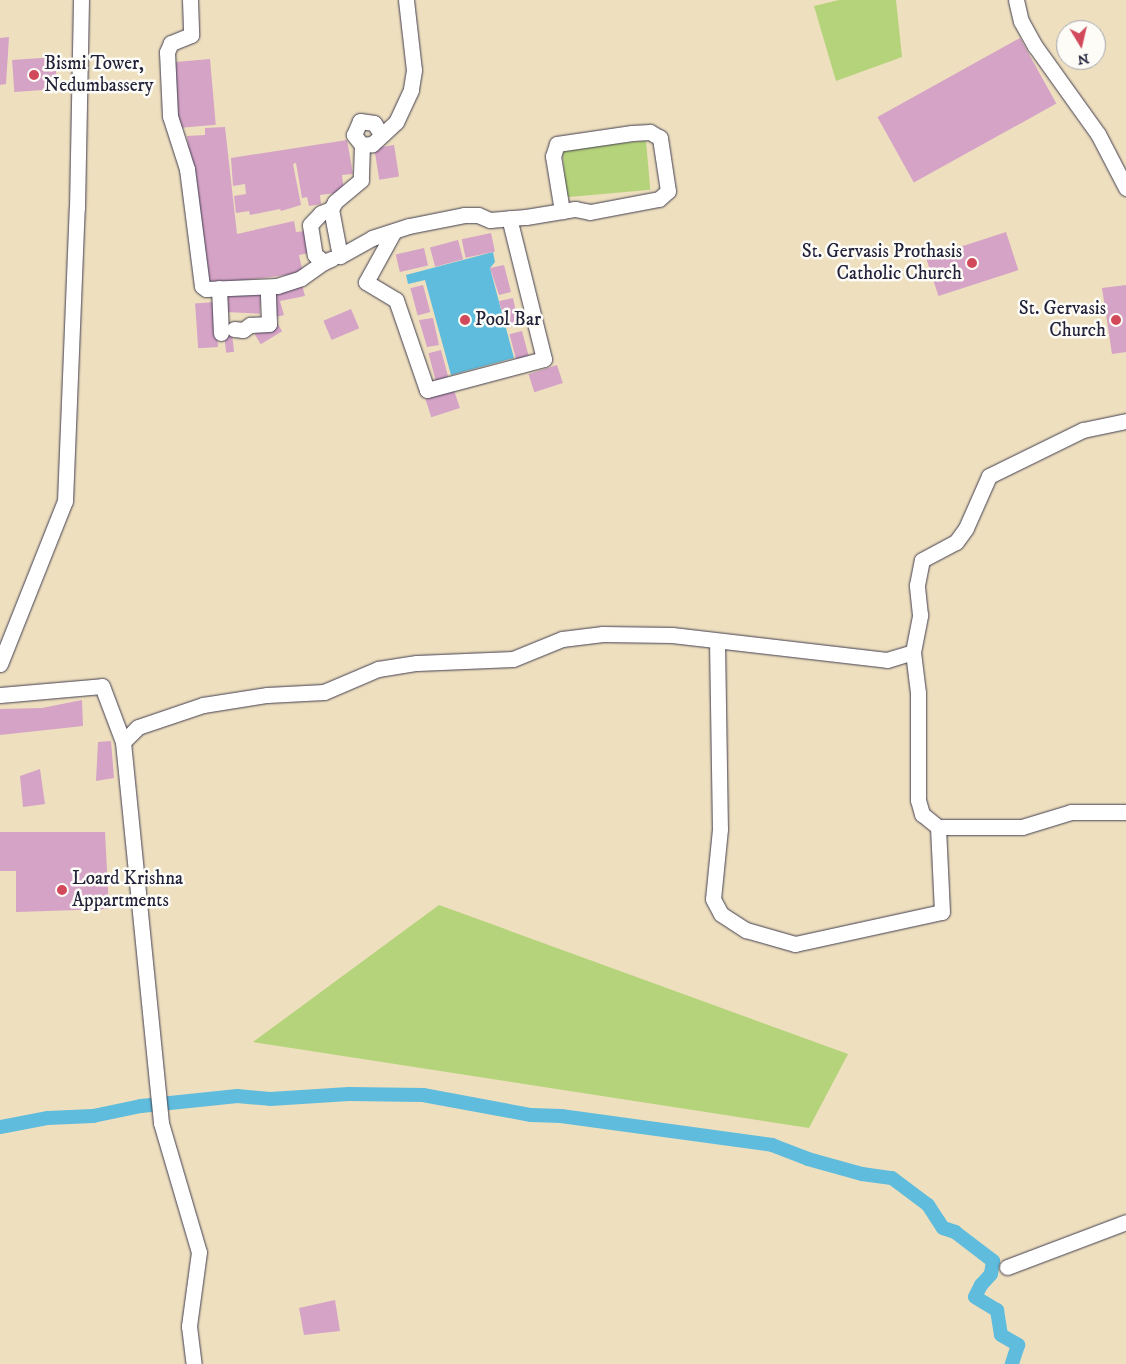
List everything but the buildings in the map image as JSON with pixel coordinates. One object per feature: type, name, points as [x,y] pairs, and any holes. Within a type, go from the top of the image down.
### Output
[{"type":"street","points":[[0,664],[65,501],[77,208],[81,0]]},
{"type":"street","points":[[190,0],[191,35],[168,46],[170,116],[187,169],[202,286],[219,288],[268,287],[301,278],[324,262],[340,256],[372,238],[470,214],[490,220],[562,211],[609,209],[653,201],[668,191],[660,138],[650,132],[632,133],[557,144],[553,156],[562,211]]},
{"type":"street","points":[[362,145],[372,144],[400,116],[413,84],[410,37],[406,26],[406,0]]},
{"type":"street","points":[[1016,0],[1020,21],[1035,46],[1098,134],[1126,188]]},
{"type":"street","points":[[324,262],[315,255],[310,225],[321,213],[331,209],[335,202],[361,180],[362,145],[354,134],[360,121],[374,123],[381,134]]},
{"type":"street","points":[[331,209],[340,256]]},
{"type":"street","points":[[393,233],[366,282],[396,300],[427,390],[544,359],[509,218]]},
{"type":"street","points":[[219,288],[228,331],[243,330],[250,325],[269,324],[268,287]]},
{"type":"street","points":[[1126,421],[1083,430],[989,476],[966,528],[956,542],[922,560],[916,585],[920,615],[913,652],[918,693],[918,800],[922,814],[938,827],[1022,827],[1071,812],[1126,812]]},
{"type":"street","points":[[123,742],[138,727],[203,705],[267,695],[324,692],[378,669],[417,663],[513,659],[562,639],[603,634],[672,635],[887,660],[913,652]]},
{"type":"street","points":[[717,641],[720,829],[713,899],[721,914],[746,930],[795,944],[942,912],[938,827]]},
{"type":"street","points":[[0,695],[102,686],[123,742],[161,1123],[199,1252],[189,1326],[194,1364]]},
{"type":"street","points":[[1007,1267],[1126,1222]]},
{"type":"green space","points":[[839,0],[896,0],[902,57],[836,81],[814,6]]},
{"type":"green space","points":[[646,141],[650,190],[567,197],[562,148]]},
{"type":"green space","points":[[439,905],[848,1054],[809,1128],[253,1042]]},
{"type":"water","points":[[493,252],[495,262],[490,268],[514,358],[451,375],[425,280],[408,284],[406,275]]},
{"type":"waterway","points":[[0,1127],[48,1118],[93,1116],[141,1106],[237,1096],[270,1099],[349,1094],[423,1095],[531,1115],[561,1116],[772,1145],[808,1159],[862,1174],[892,1178],[928,1205],[943,1228],[955,1232],[993,1261],[991,1274],[981,1285],[975,1297],[997,1310],[1001,1335],[1018,1345],[1012,1364]]},
{"type":"place","name":"Bismi Tower, Nedumbassery","points":[[34,75]]},
{"type":"place","name":"St. Gervasis Prothasis Catholic Church","points":[[972,263]]},
{"type":"place","name":"Pool Bar","points":[[465,320]]},
{"type":"place","name":"St. Gervasis Church","points":[[1116,320]]},
{"type":"place","name":"Loard Krishna Appartments","points":[[62,890]]}]
